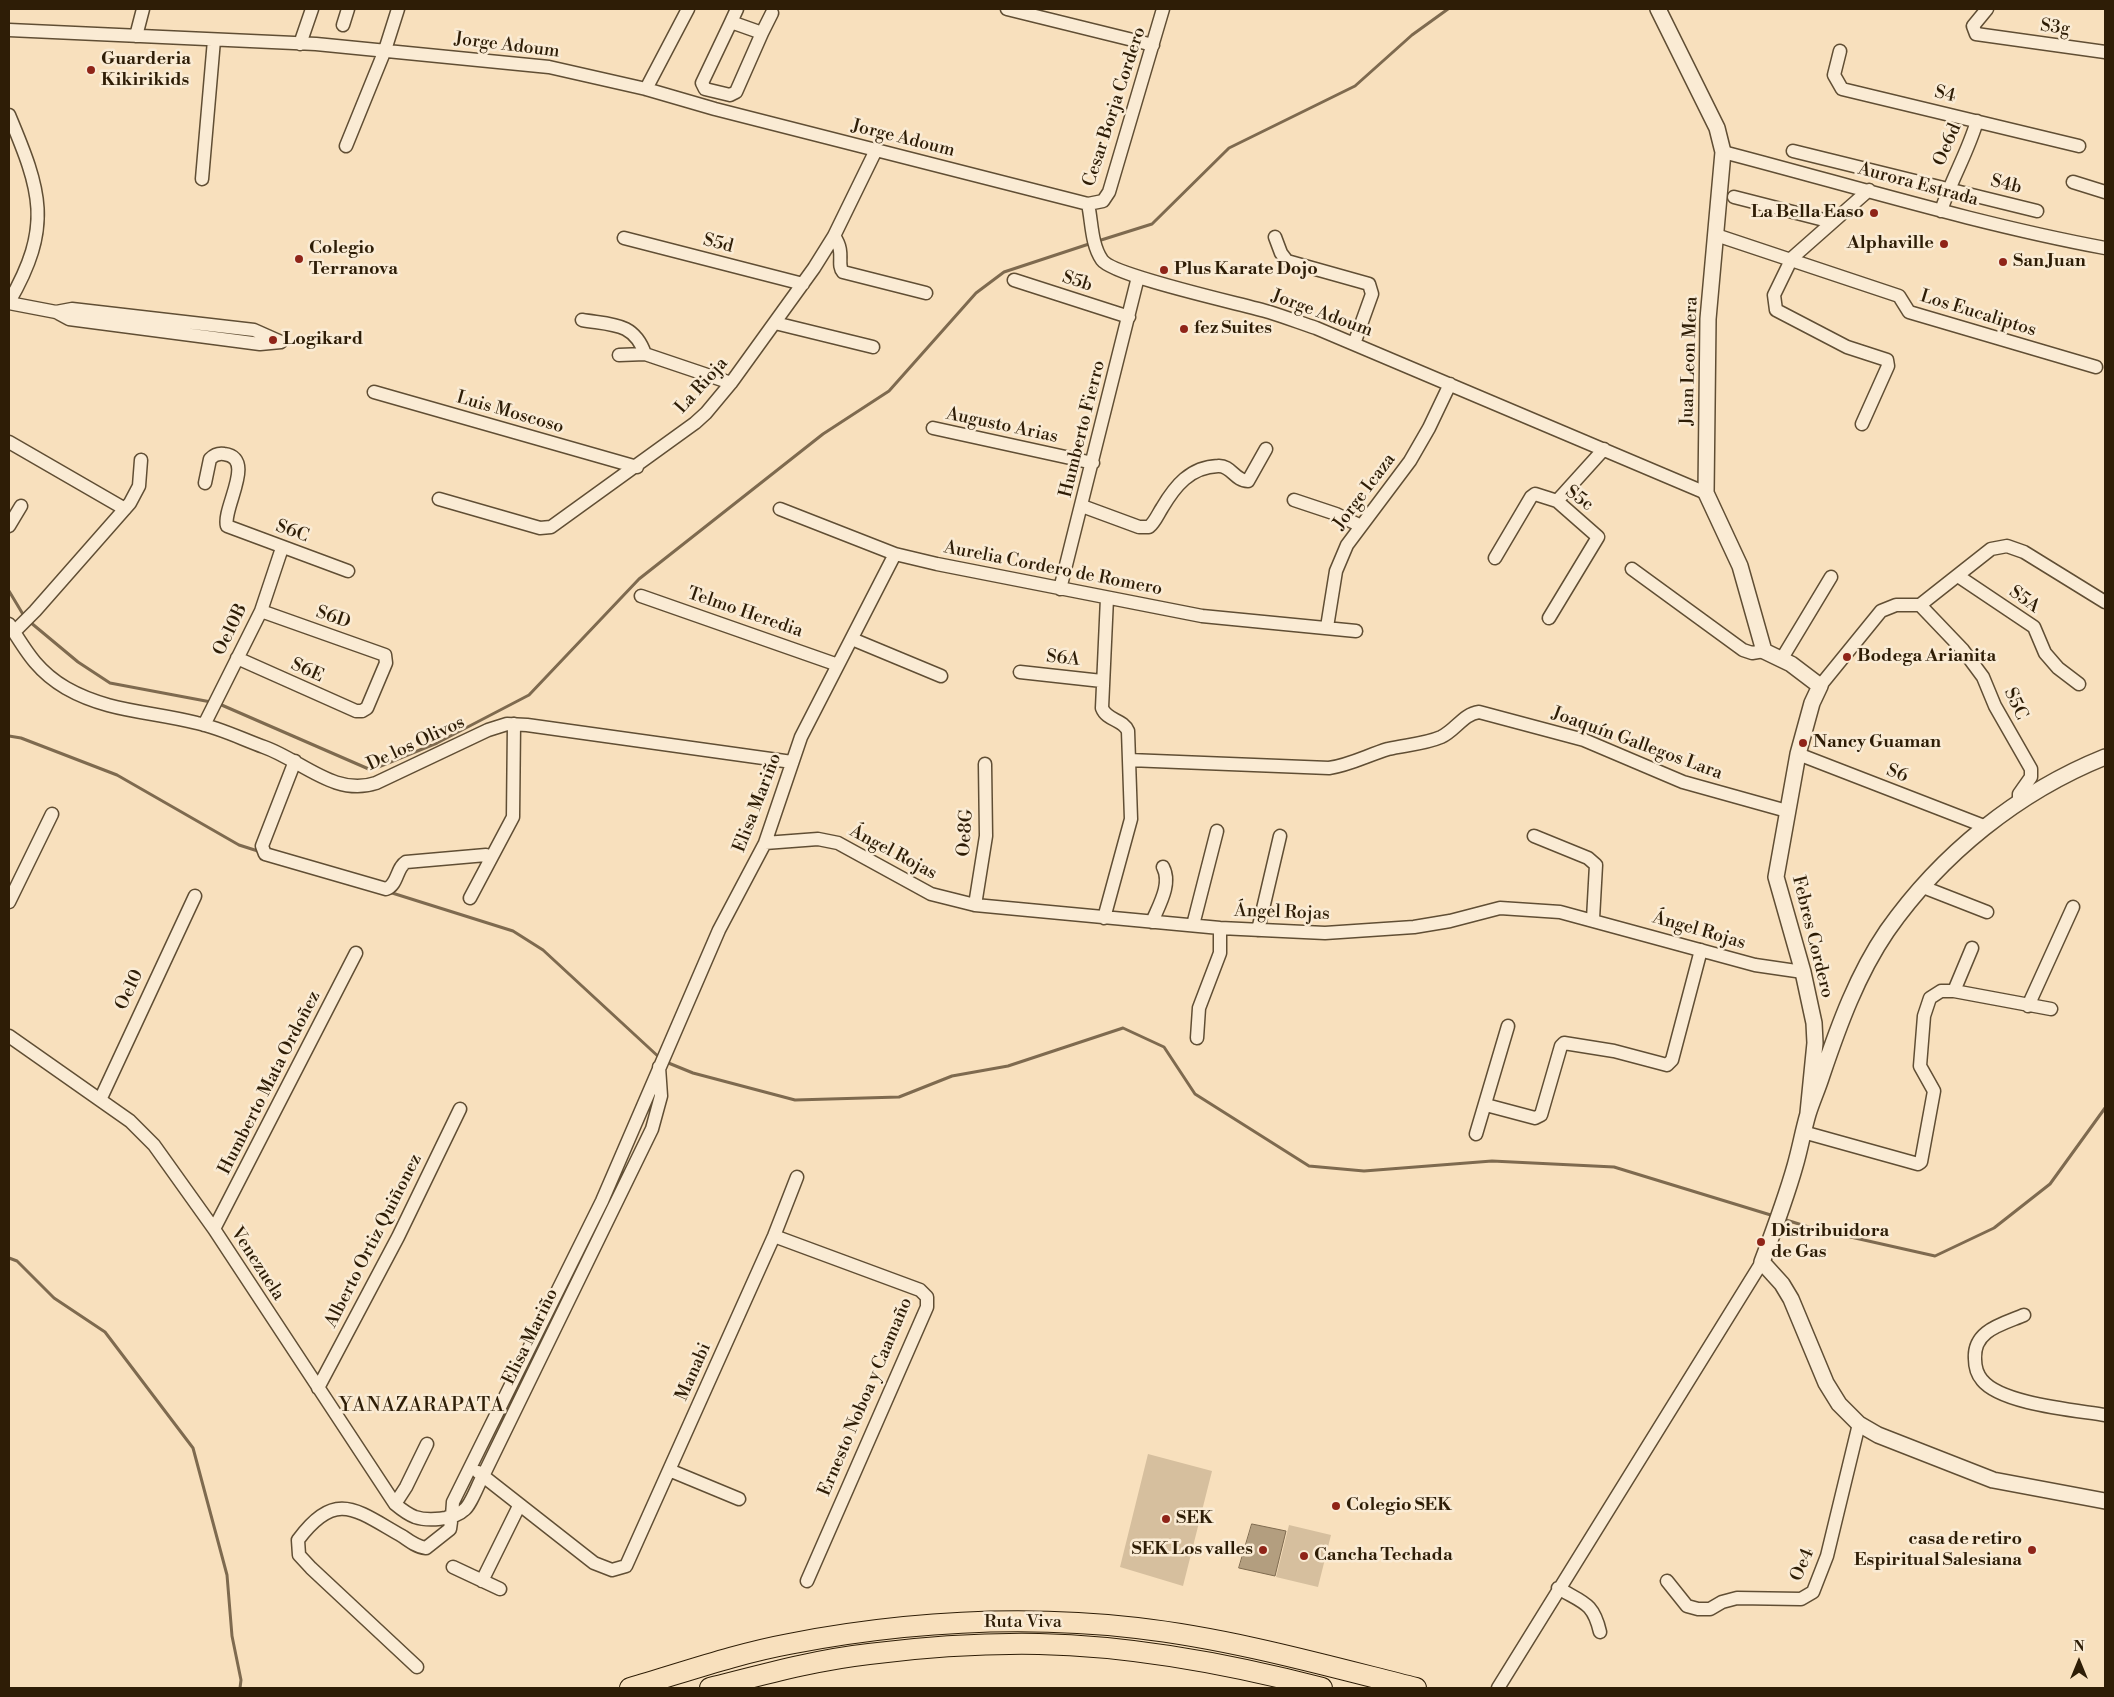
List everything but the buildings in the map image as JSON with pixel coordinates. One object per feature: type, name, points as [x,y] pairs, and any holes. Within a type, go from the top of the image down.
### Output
[{"type":"highway","name":"Ruta Viva","points":[[630,1688],[797,1642],[865,1632],[952,1624],[1045,1621],[1137,1628],[1210,1639],[1416,1688]]},
{"type":"highway","name":"Ruta Viva","points":[[710,1688],[791,1668],[867,1654],[961,1645],[1040,1644],[1141,1652],[1204,1661],[1322,1688]]},
{"type":"street","points":[[136,36],[143,9]]},
{"type":"street","points":[[300,44],[312,9]]},
{"type":"street","points":[[343,25],[348,9]]},
{"type":"street","points":[[346,146],[385,50],[398,9]]},
{"type":"street","points":[[646,89],[688,9]]},
{"type":"street","points":[[737,9],[702,80],[703,88],[721,94],[730,95],[736,92],[772,13]]},
{"type":"street","points":[[1007,9],[1153,45]]},
{"type":"street","name":"Cesar Borja Cordero","points":[[1089,208],[1103,201],[1109,192],[1163,9]]},
{"type":"street","name":"Juan Leon Mera","points":[[1658,9],[1717,128],[1723,152],[1708,319],[1706,493],[1740,566],[1764,651]]},
{"type":"street","name":"S3g","points":[[1987,9],[1976,22],[1973,31],[1980,36],[2105,52]]},
{"type":"street","points":[[731,22],[762,33]]},
{"type":"street","name":"Jorge Adoum","points":[[9,30],[300,44],[385,50],[548,67],[646,89],[1089,208],[1094,242],[1101,260],[1107,266],[1138,277],[1277,315],[1354,344],[1706,493]]},
{"type":"street","points":[[202,179],[214,40]]},
{"type":"street","name":"S4","points":[[1840,51],[1834,76],[1842,89],[2079,146]]},
{"type":"street","points":[[715,108],[721,94]]},
{"type":"street","points":[[9,115],[30,167],[38,206],[32,252],[23,277],[9,302],[56,312],[69,319],[254,330],[281,342],[260,344],[159,325]]},
{"type":"street","name":"Oe6d","points":[[1941,210],[1948,189],[1969,147],[1977,121]]},
{"type":"street","name":"La Rioja","points":[[439,499],[546,528],[551,527],[637,467],[706,413],[731,383],[803,284],[834,236],[876,150]]},
{"type":"street","name":"S4b","points":[[1793,151],[2037,211]]},
{"type":"street","name":"Aurora Estrada","points":[[1723,152],[2050,238],[2105,248]]},
{"type":"street","points":[[2072,182],[2105,192]]},
{"type":"street","points":[[1862,424],[1888,366],[1887,360],[1847,347],[1776,310],[1774,295],[1792,258],[1869,190]]},
{"type":"street","points":[[1734,197],[1832,222]]},
{"type":"street","name":"Los Eucaliptos","points":[[1716,234],[1792,258],[1899,296],[1908,312],[2096,367]]},
{"type":"street","points":[[834,236],[841,248],[840,266],[843,272],[926,293]]},
{"type":"street","points":[[1275,236],[1281,253],[1287,261],[1369,284],[1372,294],[1354,344]]},
{"type":"street","name":"S5d","points":[[624,238],[803,284]]},
{"type":"street","name":"Humberto Fierro","points":[[1060,589],[1138,277]]},
{"type":"street","name":"S5b","points":[[1014,280],[1129,317]]},
{"type":"street","points":[[582,320],[619,326],[634,333],[645,354]]},
{"type":"street","points":[[775,323],[873,347]]},
{"type":"street","points":[[620,355],[645,354],[731,383]]},
{"type":"street","name":"Jorge Icaza","points":[[1327,627],[1336,572],[1347,545],[1359,526],[1417,450],[1450,384]]},
{"type":"street","name":"Luis Moscoso","points":[[374,392],[637,467]]},
{"type":"street","name":"Augusto Arias","points":[[933,428],[1093,463]]},
{"type":"street","points":[[9,442],[124,509]]},
{"type":"street","points":[[1082,506],[1139,528],[1149,527],[1181,480],[1200,470],[1218,466],[1226,468],[1241,480],[1248,481],[1266,449]]},
{"type":"street","points":[[1557,502],[1604,449]]},
{"type":"street","name":"S6C","points":[[205,483],[208,463],[212,456],[221,454],[235,460],[239,476],[226,516],[226,524],[232,529],[348,571]]},
{"type":"street","points":[[15,627],[32,614],[124,509],[138,486],[141,460]]},
{"type":"street","name":"S5c","points":[[1495,558],[1531,497],[1535,494],[1557,502],[1598,537],[1549,618]]},
{"type":"street","points":[[1294,500],[1336,514],[1359,526]]},
{"type":"street","points":[[9,526],[21,506]]},
{"type":"street","name":"Aurelia Cordero de Romero","points":[[780,509],[895,554],[1060,589],[1221,619],[1356,631]]},
{"type":"street","points":[[1632,569],[1743,650],[1752,653],[1764,651],[1782,660],[1820,686],[1881,611],[1896,605],[1920,605],[1991,549],[2007,546],[2024,552],[2105,602]]},
{"type":"street","name":"Oe10B","points":[[206,726],[263,612],[284,548]]},
{"type":"street","name":"Elisa Mariño","points":[[450,1516],[453,1502],[616,1170],[719,930],[765,843],[792,762],[808,723],[895,554]]},
{"type":"street","name":"S5A","points":[[1958,576],[2034,627],[2045,654],[2058,668],[2079,684]]},
{"type":"street","points":[[1782,660],[1831,577]]},
{"type":"street","name":"Telmo Heredia","points":[[641,596],[838,665]]},
{"type":"street","points":[[1104,918],[1132,819],[1126,728],[1103,712],[1102,680],[1107,598]]},
{"type":"street","name":"S5C","points":[[1920,605],[1963,650],[1983,677],[1995,706],[2031,769],[2031,777],[2019,794],[2020,802]]},
{"type":"street","name":"S6D","points":[[263,612],[381,653],[386,657],[386,663],[365,710]]},
{"type":"street","name":"De los Olivos","points":[[15,627],[26,654],[52,679],[82,696],[115,708],[206,726],[268,748],[333,783],[354,787],[365,786],[488,730],[514,724],[792,762]]},
{"type":"street","points":[[852,638],[941,676]]},
{"type":"street","name":"S6E","points":[[239,660],[356,711],[365,710]]},
{"type":"street","name":"S6A","points":[[1020,672],[1102,680]]},
{"type":"street","name":"Febres Cordero","points":[[1808,1113],[1815,1043],[1814,1023],[1803,972],[1776,877],[1798,754],[1812,703],[1820,686]]},
{"type":"street","name":"Joaquín Gallegos Lara","points":[[1129,760],[1329,768],[1341,766],[1389,749],[1439,738],[1448,733],[1466,716],[1479,712],[1584,740],[1683,782],[1787,811]]},
{"type":"street","points":[[470,898],[513,817],[514,724]]},
{"type":"street","name":"S6","points":[[1798,754],[1984,826]]},
{"type":"street","points":[[1498,1688],[1558,1588],[1762,1262],[1787,1193],[1808,1113],[1844,1013],[1887,931],[1923,887],[1984,826],[2020,802],[2076,770],[2105,757]]},
{"type":"street","points":[[295,761],[262,846],[265,854],[386,889],[393,884],[400,867],[406,862],[486,855]]},
{"type":"street","name":"Oe8G","points":[[975,904],[986,836],[985,764]]},
{"type":"street","points":[[9,902],[52,814]]},
{"type":"street","points":[[1193,925],[1217,831]]},
{"type":"street","points":[[1258,930],[1280,836]]},
{"type":"street","points":[[1534,836],[1588,858],[1596,865],[1593,919]]},
{"type":"street","name":"Ángel Rojas","points":[[765,843],[818,839],[838,843],[931,894],[975,904],[1220,928],[1325,933],[1371,931],[1450,921],[1500,908],[1560,912],[1593,919],[1755,965],[1803,972]]},
{"type":"street","points":[[1152,922],[1166,886],[1166,874],[1163,867]]},
{"type":"street","points":[[1923,887],[1987,912]]},
{"type":"street","name":"Oe10","points":[[100,1100],[195,896]]},
{"type":"street","points":[[2028,1006],[2073,906]]},
{"type":"street","points":[[1197,1038],[1199,1008],[1218,959],[1220,928]]},
{"type":"street","points":[[1954,991],[1972,948]]},
{"type":"street","points":[[1486,1105],[1535,1118],[1541,1115],[1560,1046],[1564,1043],[1614,1051],[1667,1065],[1672,1060],[1701,950]]},
{"type":"street","name":"Humberto Mata Ordoñez","points":[[214,1229],[356,953]]},
{"type":"street","points":[[1803,1132],[1918,1164],[1921,1162],[1934,1091],[1920,1066],[1924,1016],[1930,998],[1941,991],[1954,991],[2051,1009]]},
{"type":"street","points":[[1476,1134],[1508,1026]]},
{"type":"street","name":"Venezuela","points":[[9,1036],[130,1121],[154,1145],[214,1229],[395,1504],[416,1518],[450,1516]]},
{"type":"street","name":"Elisa Mariño","points":[[450,1516],[464,1510],[483,1476],[630,1175],[659,1110],[661,1089],[659,1067]]},
{"type":"street","name":"Alberto Ortiz Quiñonez","points":[[318,1388],[398,1237],[460,1109]]},
{"type":"street","points":[[616,1170],[630,1175]]},
{"type":"street","name":"Manabi","points":[[519,1506],[594,1563],[612,1570],[619,1570],[629,1561],[774,1236],[797,1177]]},
{"type":"street","name":"Ernesto Noboa y Caamaño","points":[[774,1236],[920,1290],[927,1297],[927,1307],[807,1580]]},
{"type":"street","points":[[1762,1262],[1782,1284],[1791,1299],[1826,1383],[1839,1404],[1859,1424],[1878,1435],[1994,1480],[2012,1485],[2105,1501]]},
{"type":"street","points":[[2024,1315],[1990,1330],[1982,1335],[1976,1344],[1974,1355],[1975,1368],[1982,1380],[1993,1389],[2013,1398],[2105,1415]]},
{"type":"street","name":"Oe4","points":[[1667,1581],[1687,1606],[1698,1609],[1710,1609],[1722,1602],[1737,1598],[1801,1599],[1813,1592],[1827,1556],[1859,1424]]},
{"type":"street","points":[[395,1504],[406,1487],[427,1444]]},
{"type":"street","points":[[471,1466],[519,1506],[482,1581]]},
{"type":"street","points":[[669,1470],[739,1499]]},
{"type":"street","points":[[417,1667],[311,1568],[299,1554],[298,1540],[308,1526],[325,1512],[344,1507],[360,1512],[426,1548],[450,1529],[450,1516]]},
{"type":"street","points":[[452,1568],[500,1589]]},
{"type":"street","points":[[1558,1588],[1590,1607],[1597,1618],[1600,1632]]},
{"type":"shaded area","name":"SEK","points":[[1148,1454],[1212,1471],[1183,1586],[1120,1567]]},
{"type":"shaded area","name":"SEK Los valles","points":[[1252,1524],[1286,1531],[1275,1576],[1239,1568]]},
{"type":"shaded area","name":"Cancha Techada","points":[[1289,1525],[1331,1535],[1318,1587],[1276,1577]]},
{"type":"waterway","points":[[1098,241],[1152,224],[1229,148],[1355,86],[1412,35],[1448,9]]},
{"type":"waterway","points":[[217,703],[371,770],[437,743],[529,695],[639,579],[823,434],[889,391],[976,293],[1004,272],[1092,243]]},
{"type":"waterway","points":[[9,591],[24,616]]},
{"type":"waterway","points":[[30,622],[78,662],[110,683],[211,702]]},
{"type":"waterway","points":[[9,736],[21,738],[117,775],[239,845],[261,852]]},
{"type":"waterway","points":[[389,892],[513,931],[543,950],[661,1059]]},
{"type":"waterway","points":[[666,1062],[693,1073],[795,1100],[899,1097],[952,1076],[1008,1066],[1123,1028],[1164,1047],[1195,1094],[1309,1166],[1364,1171],[1492,1161],[1614,1167],[1774,1216]]},
{"type":"waterway","points":[[1783,1219],[1815,1229],[1935,1256],[1994,1228],[2050,1184],[2105,1108]]},
{"type":"waterway","points":[[9,1258],[17,1261],[54,1298],[105,1332],[193,1448],[227,1575],[232,1636],[241,1680],[240,1688]]},
{"type":"place","name":"Guarderia Kikirikids","points":[[91,70]]},
{"type":"place","name":"La Bella Easo","points":[[1874,213]]},
{"type":"place","name":"Alphaville","points":[[1944,244]]},
{"type":"place","name":"Colegio Terranova","points":[[299,259]]},
{"type":"place","name":"San Juan","points":[[2003,262]]},
{"type":"place","name":"Plus Karate Dojo","points":[[1164,270]]},
{"type":"place","name":"fez Suites","points":[[1184,329]]},
{"type":"place","name":"Logikard","points":[[273,340]]},
{"type":"place","name":"Bodega Arianita","points":[[1847,657]]},
{"type":"place","name":"Nancy Guaman","points":[[1803,743]]},
{"type":"place","name":"Distribuidora de Gas","points":[[1761,1242]]},
{"type":"place","name":"Colegio SEK","points":[[1336,1506]]},
{"type":"place","name":"SEK","points":[[1166,1519]]},
{"type":"place","name":"SEK Los valles","points":[[1263,1550]]},
{"type":"place","name":"casa de retiro Espiritual Salesiana","points":[[2032,1550]]},
{"type":"place","name":"Cancha Techada","points":[[1304,1556]]},
{"type":"district","name":"YANAZARAPATA","points":[[422,1406]]}]
